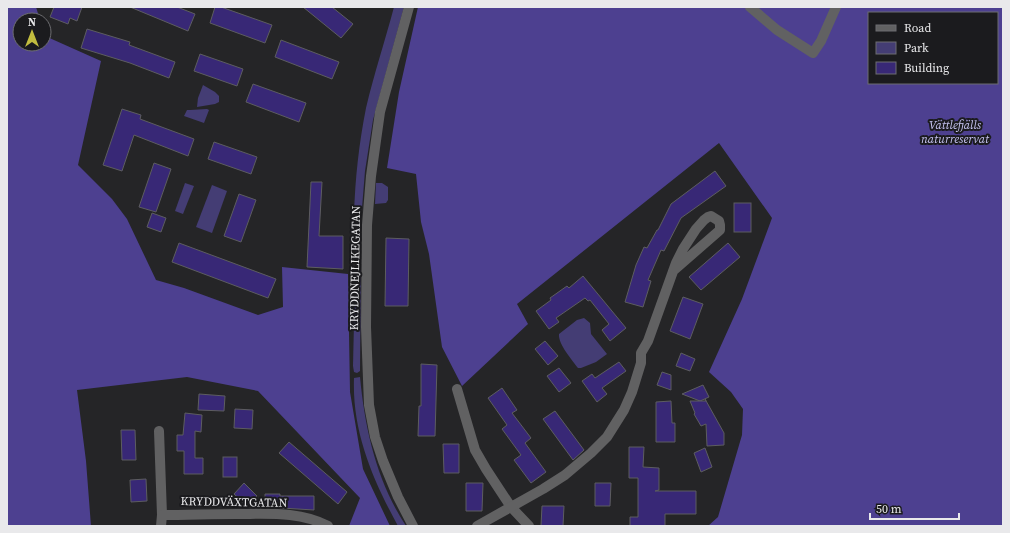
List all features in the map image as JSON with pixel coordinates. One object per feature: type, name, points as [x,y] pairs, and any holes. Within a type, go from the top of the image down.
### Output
[{"type":"street","name":"KRYDDNEJLIKEGATAN","points":[[409,7],[380,112],[370,176],[366,327],[369,398],[375,436],[383,461],[398,497],[413,526]]},
{"type":"street","points":[[750,7],[777,30],[814,53],[836,7]]},
{"type":"street","points":[[477,526],[565,475],[607,437],[624,410],[632,392],[641,363],[641,353],[648,341],[673,271],[683,249],[704,220],[711,216],[719,221],[720,230],[673,271]]},
{"type":"street","points":[[457,389],[475,450],[511,507],[529,526]]},
{"type":"street","points":[[159,431],[162,515],[161,526]]},
{"type":"street","name":"KRYDDVÄXTGATAN","points":[[162,515],[289,515],[318,521],[328,526]]},
{"type":"green space","points":[[7,7],[36,7],[38,12],[12,12],[12,52],[52,52],[52,39],[101,61],[78,165],[112,199],[127,219],[156,280],[184,288],[258,315],[283,307],[282,267],[348,274],[350,392],[363,469],[390,526],[349,526],[360,498],[258,391],[187,377],[77,390],[86,461],[91,526],[7,526]]},
{"type":"green space","points":[[394,7],[404,7],[373,120],[365,171],[362,208],[356,216],[354,215],[355,188],[359,148],[366,108]]},
{"type":"green space","name":"Vättlefjälls naturreservat","points":[[418,7],[1003,7],[1003,526],[708,526],[718,517],[742,435],[743,409],[731,392],[709,372],[742,299],[772,218],[719,143],[517,304],[528,324],[462,386],[442,347],[429,254],[421,222],[416,174],[387,168],[399,92]]},
{"type":"green space","points":[[203,85],[219,96],[219,102],[197,107],[198,98]]},
{"type":"green space","points":[[187,110],[209,110],[204,123],[184,116]]},
{"type":"green space","points":[[185,183],[194,186],[183,214],[175,211]]},
{"type":"green space","points":[[376,183],[382,183],[388,187],[388,200],[386,203],[375,204]]},
{"type":"green space","points":[[212,185],[227,191],[212,233],[196,227]]},
{"type":"green space","points":[[356,237],[361,244],[360,371],[357,373],[354,372],[353,366]]},
{"type":"green space","points":[[584,318],[590,323],[591,334],[607,354],[596,362],[578,368],[563,347],[559,334],[577,320]]},
{"type":"green space","points":[[360,377],[365,416],[374,455],[387,492],[406,526],[398,526],[389,509],[380,491],[360,436],[354,398],[354,378]]},
{"type":"building","points":[[54,7],[82,7],[77,21],[70,18],[68,24],[52,18]]},
{"type":"building","points":[[130,7],[177,7],[195,14],[188,31]]},
{"type":"building","points":[[215,7],[221,7],[272,25],[265,43],[210,23]]},
{"type":"building","points":[[303,7],[332,7],[353,24],[341,38]]},
{"type":"building","points":[[87,29],[130,42],[129,45],[175,62],[169,78],[130,63],[81,48]]},
{"type":"building","points":[[281,40],[339,62],[332,79],[275,57]]},
{"type":"building","points":[[200,54],[243,69],[237,86],[194,71]]},
{"type":"building","points":[[253,84],[306,103],[299,122],[246,102]]},
{"type":"building","points":[[122,109],[141,115],[140,119],[194,139],[188,156],[134,135],[122,171],[103,165]]},
{"type":"building","points":[[214,142],[257,157],[251,174],[208,159]]},
{"type":"building","points":[[154,163],[171,169],[156,212],[139,207]]},
{"type":"building","points":[[715,171],[726,186],[681,218],[664,251],[661,250],[648,280],[651,281],[643,307],[625,302],[636,265],[644,247],[647,248],[671,204]]},
{"type":"building","points":[[311,182],[322,182],[319,236],[343,236],[343,269],[307,267]]},
{"type":"building","points":[[239,194],[256,200],[241,242],[224,236]]},
{"type":"building","points":[[734,203],[751,203],[751,232],[734,232]]},
{"type":"building","points":[[152,213],[166,218],[161,232],[147,227]]},
{"type":"building","points":[[386,238],[409,239],[408,306],[385,306]]},
{"type":"building","points":[[179,243],[276,279],[268,298],[172,262]]},
{"type":"building","points":[[728,243],[740,257],[701,290],[689,277]]},
{"type":"building","points":[[583,276],[626,328],[610,341],[602,330],[609,324],[590,300],[588,301],[585,298],[556,318],[559,322],[549,329],[536,311],[551,300],[550,298],[567,286],[569,288]]},
{"type":"building","points":[[683,297],[703,304],[690,339],[670,331]]},
{"type":"building","points":[[545,341],[558,356],[548,365],[535,349]]},
{"type":"building","points":[[681,353],[695,359],[690,371],[676,366]]},
{"type":"building","points":[[619,362],[626,371],[602,388],[607,394],[597,402],[582,381],[592,374],[595,378]]},
{"type":"building","points":[[421,364],[437,365],[435,436],[418,436],[419,406],[421,406]]},
{"type":"building","points":[[559,368],[571,383],[559,392],[547,376]]},
{"type":"building","points":[[662,372],[671,375],[671,390],[657,385]]},
{"type":"building","points":[[703,385],[709,397],[700,401],[682,394]]},
{"type":"building","points":[[502,388],[517,410],[512,413],[531,438],[525,443],[546,472],[531,483],[514,460],[521,455],[502,429],[507,425],[488,398]]},
{"type":"building","points":[[199,394],[225,396],[224,411],[198,410]]},
{"type":"building","points":[[705,399],[724,433],[724,445],[707,446],[706,424],[701,426],[694,414],[695,413],[690,401],[706,401]]},
{"type":"building","points":[[671,401],[672,423],[675,423],[675,442],[656,442],[656,402]]},
{"type":"building","points":[[235,409],[253,410],[252,429],[234,428]]},
{"type":"building","points":[[555,411],[584,450],[573,460],[543,419]]},
{"type":"building","points":[[185,413],[202,415],[201,432],[195,431],[195,458],[203,458],[203,474],[184,474],[184,451],[177,451],[177,435],[183,435]]},
{"type":"building","points":[[121,430],[135,430],[136,460],[122,460]]},
{"type":"building","points":[[289,442],[347,492],[338,504],[279,453]]},
{"type":"building","points":[[443,444],[459,444],[459,473],[444,473]]},
{"type":"building","points":[[629,447],[644,447],[643,467],[659,468],[659,490],[655,491],[696,491],[696,514],[665,514],[665,526],[630,526],[630,517],[638,517],[638,478],[629,478]]},
{"type":"building","points":[[705,448],[712,467],[701,472],[694,453]]},
{"type":"building","points":[[223,457],[237,457],[237,477],[223,477]]},
{"type":"building","points":[[146,479],[147,501],[131,502],[130,480]]},
{"type":"building","points":[[244,483],[257,496],[247,506],[234,494]]},
{"type":"building","points":[[466,483],[483,483],[482,511],[466,511]]},
{"type":"building","points":[[595,483],[611,483],[610,506],[595,506]]},
{"type":"building","points":[[265,494],[280,494],[280,496],[314,496],[314,510],[265,507]]},
{"type":"building","points":[[542,506],[564,506],[563,526],[541,526]]}]
